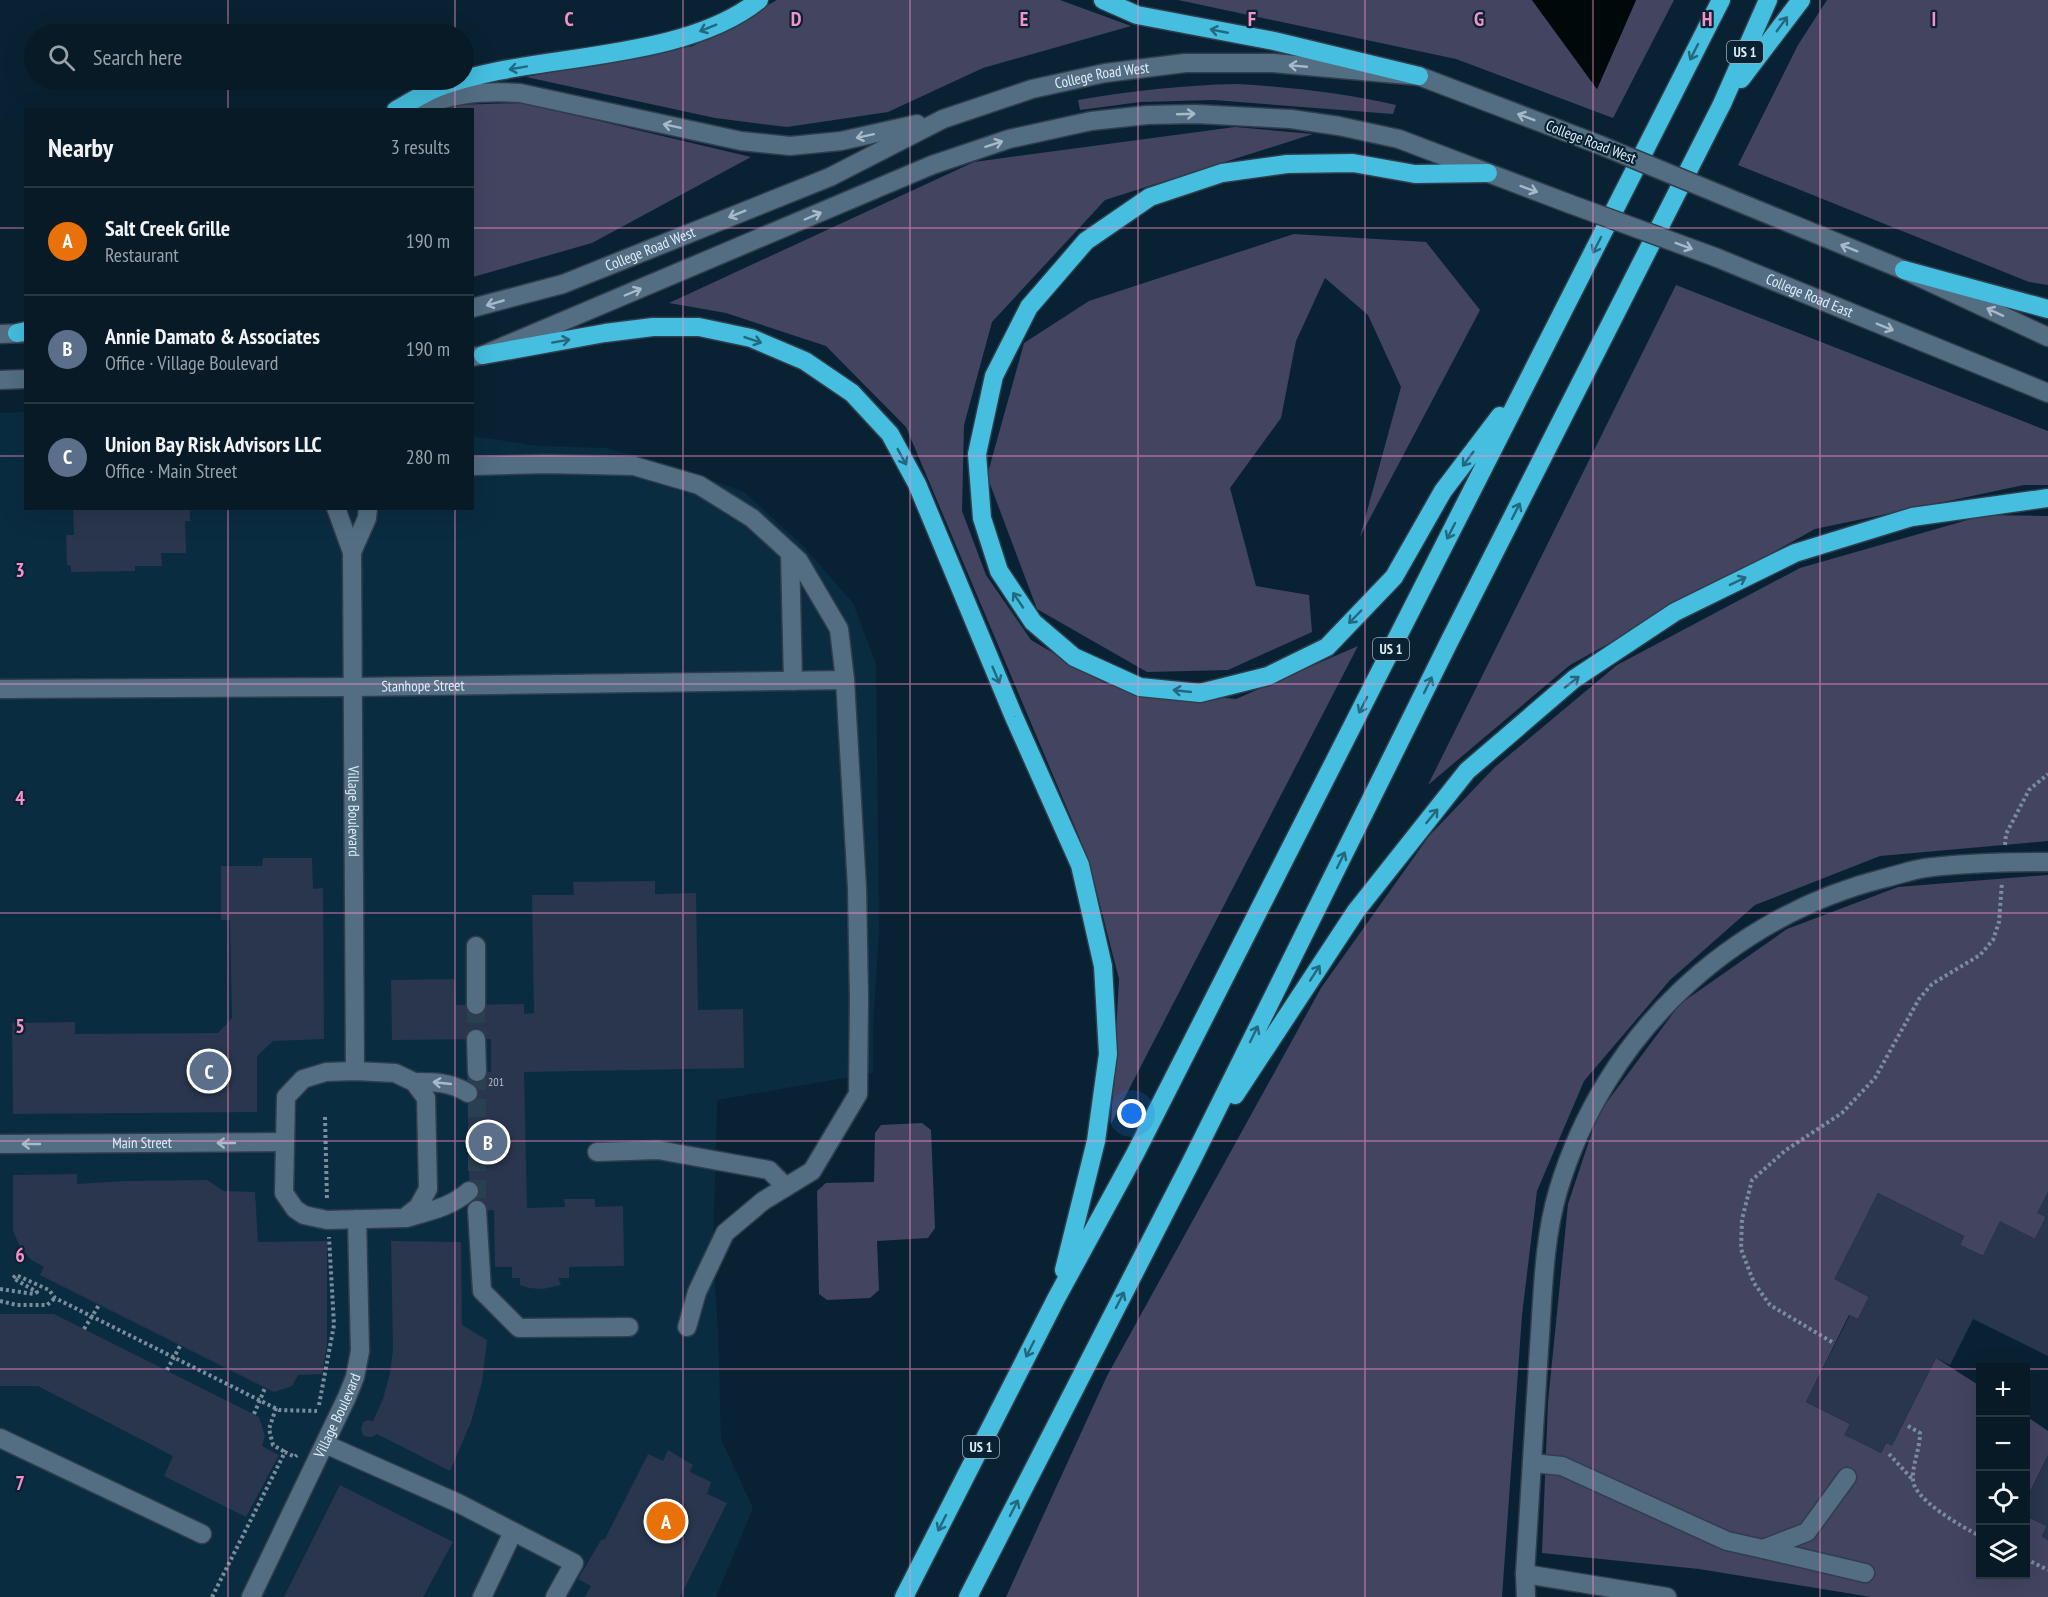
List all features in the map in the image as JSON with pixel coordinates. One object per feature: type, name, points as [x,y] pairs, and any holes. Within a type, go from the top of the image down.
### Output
[{"type":"highway","points":[[474,78],[496,72],[665,43],[710,29],[759,0]]},
{"type":"highway","points":[[1102,0],[1137,15],[1274,41],[1419,76]]},
{"type":"highway","name":"US 1","points":[[904,1597],[1057,1297],[1135,1154],[1721,0]]},
{"type":"highway","name":"US 1","points":[[968,1597],[1191,1162],[1444,653],[1722,104],[1768,0]]},
{"type":"highway","points":[[1722,104],[1801,0]]},
{"type":"highway","points":[[400,108],[432,90]]},
{"type":"highway","points":[[1488,173],[1415,174],[1353,163],[1287,164],[1222,173],[1150,197],[1086,241],[1029,307],[994,376],[978,454],[982,518],[999,571],[1033,622],[1074,657],[1140,687],[1200,693],[1268,676],[1327,647],[1394,577],[1443,491],[1528,379]]},
{"type":"highway","points":[[1904,270],[2048,309]]},
{"type":"highway","points":[[478,356],[605,333],[653,327],[699,327],[752,339],[805,362],[852,393],[890,434],[917,484],[1014,717],[1080,865],[1103,966],[1108,1054],[1096,1141],[1057,1297]]},
{"type":"highway","points":[[1191,1162],[1356,911],[1467,771],[1574,679],[1675,612],[1795,553],[1912,517],[2048,498]]},
{"type":"street","name":"College Road West","points":[[474,307],[563,284],[830,177],[943,119],[1032,89],[1105,73],[1185,63],[1273,63],[1419,76],[1600,145],[1904,270]]},
{"type":"street","points":[[412,108],[463,93],[490,91],[520,93],[741,141],[790,146],[841,141],[943,119]]},
{"type":"street","points":[[478,356],[932,165],[1009,139],[1091,121],[1147,115],[1196,114],[1315,123],[1399,139],[1488,173]]},
{"type":"street","name":"College Road East","points":[[1488,173],[1715,257],[2048,393]]},
{"type":"street","points":[[1904,270],[2048,337]]},
{"type":"street","points":[[0,380],[24,379]]},
{"type":"street","points":[[474,466],[546,464],[634,466],[699,485],[752,518],[799,561],[839,629],[845,680],[856,888],[859,998],[858,1094],[812,1171],[763,1201],[725,1233],[697,1292],[687,1327]]},
{"type":"street","name":"Village Boulevard","points":[[337,510],[352,552],[355,1071]]},
{"type":"street","name":"Village Boulevard","points":[[352,552],[367,518],[368,510]]},
{"type":"street","points":[[790,553],[794,681]]},
{"type":"street","name":"Stanhope Street","points":[[0,689],[845,680]]},
{"type":"street","points":[[1526,1597],[1525,1575],[1545,1257],[1558,1192],[1580,1131],[1613,1070],[1649,1024],[1696,975],[1743,939],[1794,910],[1852,886],[1924,868],[2003,862],[2048,862]]},
{"type":"street","points":[[476,946],[476,1005]]},
{"type":"street","points":[[476,1039],[476,1066]]},
{"type":"street","points":[[468,1092],[445,1083],[414,1082],[395,1073],[326,1072],[303,1079],[286,1097],[284,1142],[285,1192],[296,1209],[304,1215],[327,1220],[404,1218],[457,1202],[469,1191]]},
{"type":"street","points":[[404,1218],[418,1207],[428,1189],[426,1098],[414,1082]]},
{"type":"street","name":"Main Street","points":[[0,1144],[284,1142]]},
{"type":"street","points":[[597,1152],[658,1150],[769,1170],[786,1187]]},
{"type":"street","name":"Village Boulevard","points":[[251,1597],[355,1377],[360,1352],[357,1219]]},
{"type":"street","points":[[477,1219],[482,1290],[519,1328],[629,1327]]},
{"type":"street","points":[[0,1438],[202,1534]]},
{"type":"street","points":[[325,1444],[458,1503],[573,1563],[561,1594]]},
{"type":"street","points":[[1532,1463],[1562,1466],[1727,1541],[1865,1573]]},
{"type":"street","points":[[1763,1549],[1807,1532],[1847,1477]]},
{"type":"street","points":[[482,1597],[513,1532]]},
{"type":"street","points":[[1525,1575],[1667,1597]]},
{"type":"path","points":[[1832,1342],[1770,1305],[1754,1283],[1741,1249],[1742,1219],[1752,1180],[1786,1150],[1842,1113],[1875,1078],[1919,999],[1932,984],[1980,955],[1993,940],[1999,922],[2006,834],[2029,790],[2048,774]]},
{"type":"path","points":[[315,1422],[334,1325],[327,1220],[325,1117]]},
{"type":"path","points":[[0,1289],[34,1294],[37,1292],[13,1278],[16,1275],[49,1290],[55,1298],[276,1408],[317,1411]]},
{"type":"path","points":[[0,1301],[17,1305],[47,1305],[55,1298]]},
{"type":"path","points":[[84,1329],[99,1305]]},
{"type":"path","points":[[167,1370],[180,1346]]},
{"type":"path","points":[[254,1414],[265,1388]]},
{"type":"path","points":[[276,1408],[269,1430],[273,1445],[295,1457],[300,1452]]},
{"type":"path","points":[[1908,1426],[1920,1433],[1913,1480],[1915,1488],[1922,1498],[1976,1533]]},
{"type":"path","points":[[212,1597],[285,1452]]},
{"type":"path","points":[[1889,1454],[1913,1480]]},
{"type":"path","points":[[2030,1561],[2048,1570]]},
{"type":"shaded area","points":[[777,0],[1060,0],[1131,26],[983,68],[888,112],[787,127],[715,118],[526,77],[693,46]]},
{"type":"shaded area","points":[[1178,0],[1532,0],[1597,89],[1636,0],[1674,0],[1613,118],[1456,59]]},
{"type":"shaded area","points":[[1532,0],[1636,0],[1597,89]]},
{"type":"shaded area","points":[[1827,0],[2048,0],[2048,285],[2029,282],[1738,165],[1798,45]]},
{"type":"shaded area","points":[[1237,84],[1317,91],[1396,105],[1393,114],[1213,100],[1140,102],[1080,110],[1078,100],[1157,89]]},
{"type":"shaded area","points":[[523,103],[751,157],[592,243],[474,277],[474,108],[447,108],[453,105]]},
{"type":"shaded area","points":[[1235,127],[1313,134],[1105,200],[992,322],[964,425],[962,511],[986,575],[1031,640],[1108,685],[1236,699],[1358,646],[1111,1124],[1119,979],[1088,858],[906,427],[826,346],[726,313],[669,303],[974,162]]},
{"type":"shaded area","points":[[1294,234],[1426,242],[1480,310],[1360,537],[1401,387],[1368,315],[1325,278],[1296,341],[1281,418],[1230,488],[1256,586],[1309,595],[1312,632],[1228,670],[1147,672],[1037,609],[987,476],[1024,343],[1089,301]]},
{"type":"shaded area","points":[[1676,285],[2048,431],[2048,485],[2024,485],[1815,529],[1570,665],[1428,785]]},
{"type":"shaded area","points":[[24,412],[24,510],[474,510],[474,436],[537,446],[606,448],[674,466],[744,492],[802,545],[853,603],[876,664],[879,928],[873,1073],[717,1100],[713,1251],[721,1439],[753,1508],[716,1597],[0,1597],[0,413]]},
{"type":"shaded area","points":[[1985,515],[2048,516],[2048,841],[1880,856],[1755,905],[1670,980],[1584,1081],[1537,1191],[1522,1315],[1502,1597],[1006,1597],[1107,1376],[1321,988],[1429,836],[1495,767],[1617,665],[1800,568]]},
{"type":"shaded area","points":[[2048,875],[2048,1192],[2038,1213],[2046,1217],[2035,1239],[2000,1222],[1983,1256],[1960,1245],[1964,1236],[1878,1193],[1835,1279],[1869,1297],[1858,1319],[1849,1315],[1806,1402],[1850,1424],[1845,1434],[1881,1453],[1886,1443],[1892,1445],[1936,1358],[1976,1383],[1976,1579],[2030,1579],[2030,1518],[2047,1526],[2042,1536],[2048,1540],[2048,1597],[1871,1597],[1699,1569],[1542,1553],[1548,1402],[1568,1204],[1598,1114],[1680,1004],[1787,929],[1898,887]]},
{"type":"shaded area","points":[[922,1123],[931,1130],[935,1228],[928,1238],[877,1241],[879,1290],[870,1298],[827,1300],[819,1294],[817,1191],[826,1183],[874,1182],[875,1133],[881,1125]]},
{"type":"shaded area","points":[[2030,1419],[2048,1431],[2048,1455],[2030,1492]]},
{"type":"building","points":[[73,510],[190,510],[190,521],[185,521],[186,553],[161,553],[162,566],[135,566],[135,571],[71,572],[71,566],[67,565],[66,535],[74,535]]},
{"type":"building","points":[[263,858],[312,858],[313,889],[323,888],[324,1039],[273,1041],[257,1056],[257,1112],[13,1114],[12,1023],[75,1022],[75,1034],[218,1033],[232,1018],[230,920],[221,920],[221,866],[262,866]]},
{"type":"building","points":[[655,881],[655,894],[696,893],[698,1010],[743,1009],[744,1068],[524,1072],[527,1208],[565,1207],[564,1199],[595,1199],[595,1207],[623,1206],[624,1266],[569,1267],[569,1278],[558,1278],[561,1285],[543,1289],[529,1288],[520,1285],[520,1278],[512,1278],[512,1267],[495,1267],[494,1210],[470,1211],[467,1072],[491,1072],[491,1039],[392,1040],[391,980],[455,979],[456,1005],[524,1004],[524,1014],[534,1013],[532,895],[574,895],[573,882]]},
{"type":"building","points":[[77,1174],[77,1184],[207,1180],[224,1191],[255,1192],[258,1242],[327,1241],[327,1346],[322,1374],[298,1375],[292,1386],[274,1392],[40,1275],[44,1267],[30,1259],[19,1245],[13,1230],[13,1175]]},
{"type":"building","points":[[2048,1192],[2048,1356],[1973,1319],[1950,1365],[1936,1358],[1892,1446],[1886,1443],[1881,1453],[1844,1435],[1850,1424],[1806,1402],[1850,1315],[1858,1319],[1869,1297],[1834,1279],[1878,1193],[1964,1236],[1960,1245],[1983,1256],[2000,1221],[2035,1239],[2046,1217],[2037,1213]]},
{"type":"building","points":[[391,1241],[461,1242],[462,1325],[487,1340],[482,1382],[471,1422],[450,1471],[377,1434],[372,1437],[364,1436],[361,1430],[363,1422],[373,1421],[383,1399],[390,1373],[393,1350]]},
{"type":"building","points":[[0,1314],[54,1314],[259,1417],[265,1436],[262,1446],[279,1455],[246,1517],[164,1476],[173,1456],[38,1386],[0,1386]]},
{"type":"building","points":[[668,1450],[693,1465],[690,1472],[711,1482],[707,1494],[727,1503],[680,1597],[585,1597],[591,1586],[578,1579],[601,1540],[605,1539],[648,1454],[663,1461]]},
{"type":"building","points":[[2048,1455],[2048,1540],[2042,1537],[2047,1526],[2030,1518],[2030,1492]]},
{"type":"building","points":[[340,1485],[453,1542],[423,1597],[284,1597]]},
{"type":"tunnel","points":[[476,1005],[476,1039]]},
{"type":"tunnel","points":[[477,1072],[477,1210]]},
{"type":"place","name":"Union Bay Risk Advisors LLC","points":[[209,1071]]},
{"type":"place","name":"Annie Damato & Associates","points":[[488,1142]]},
{"type":"place","name":"Salt Creek Grille","points":[[666,1521]]}]
